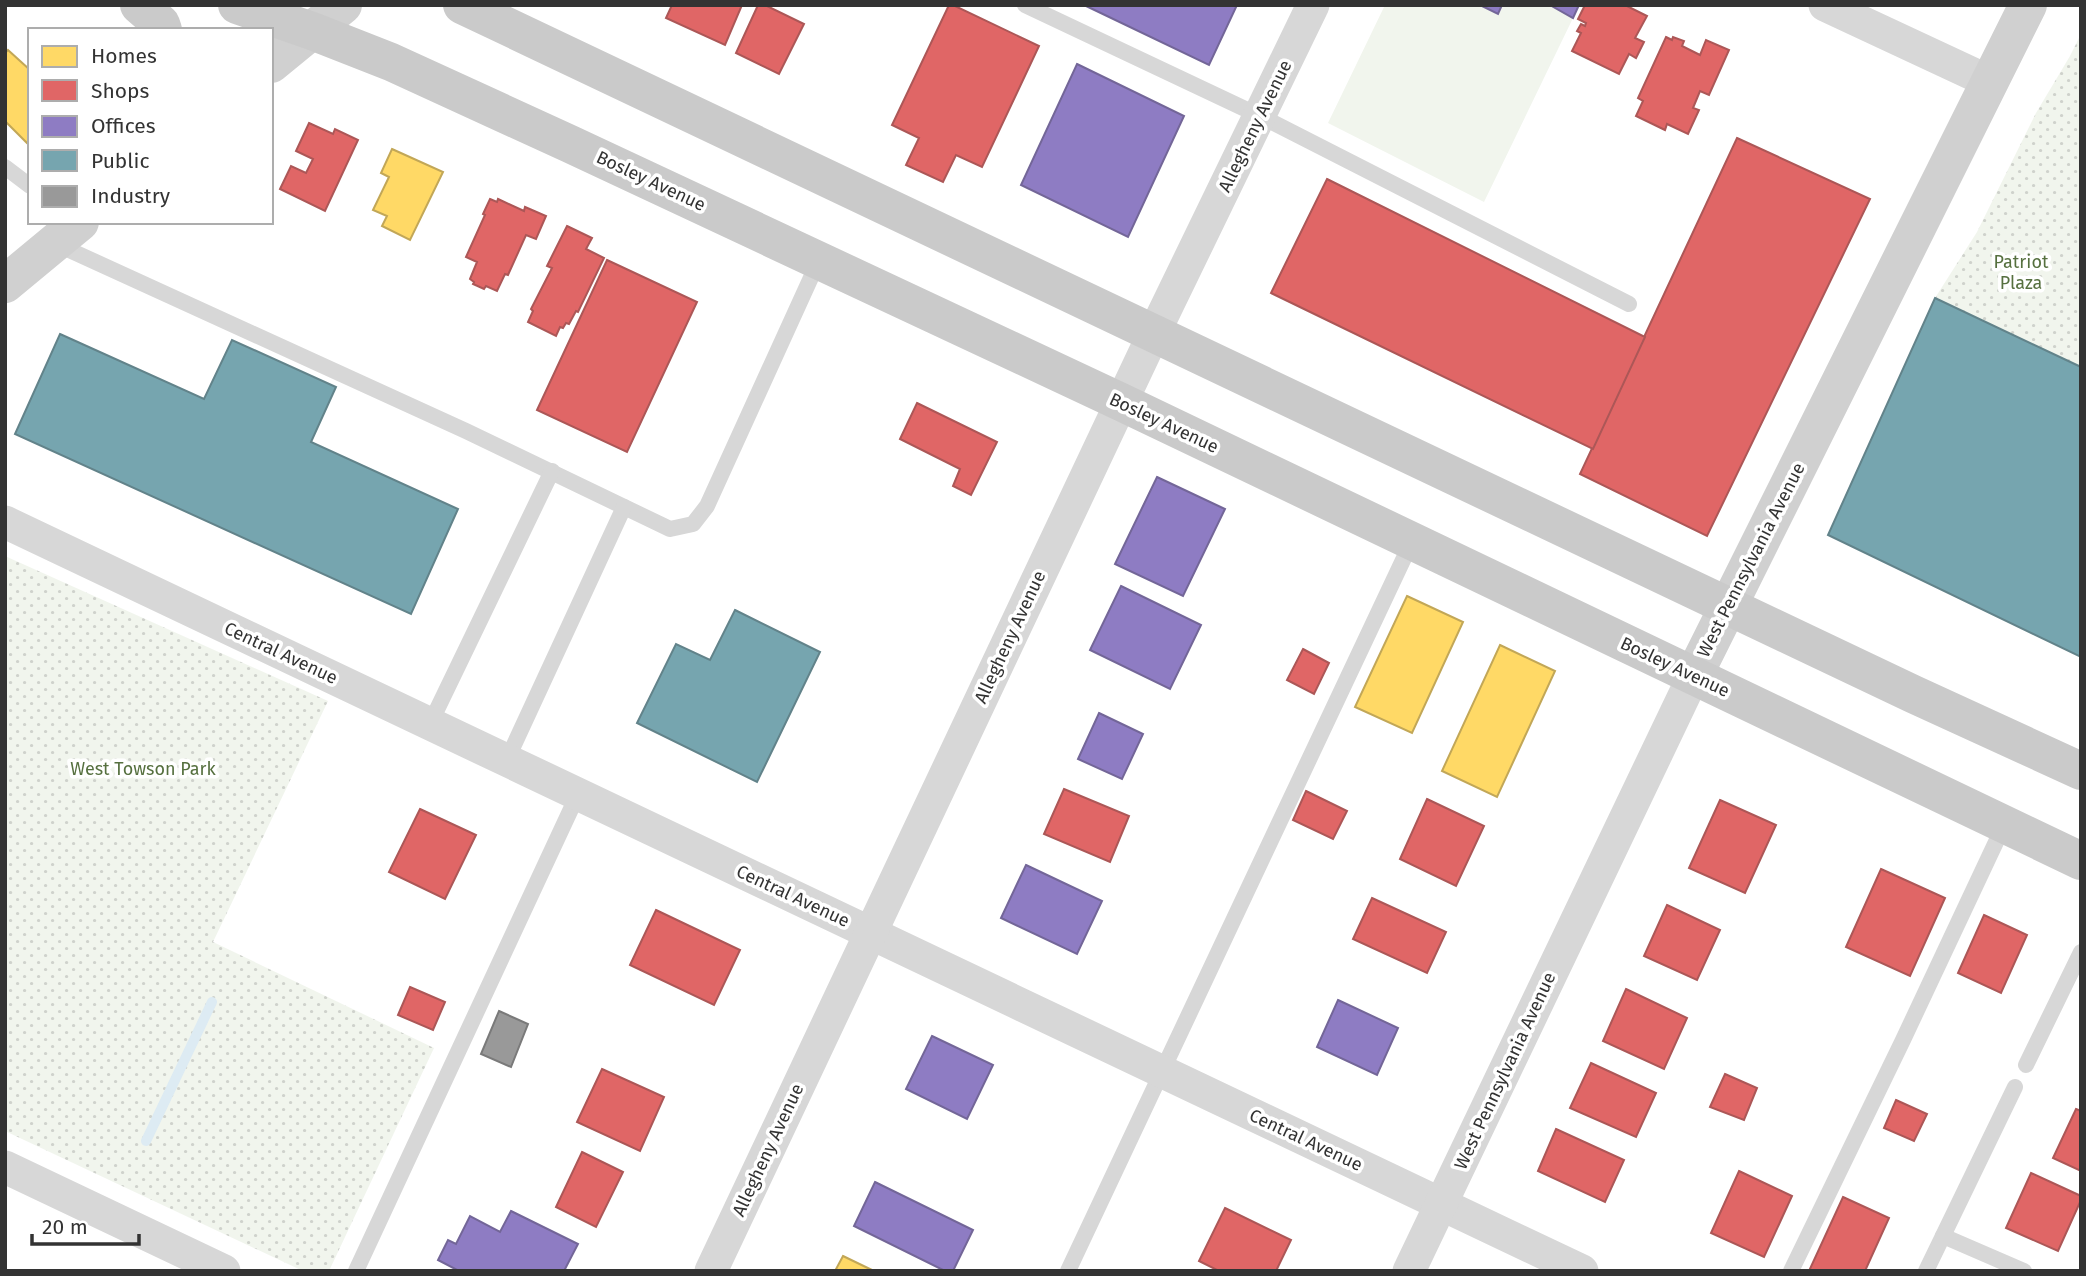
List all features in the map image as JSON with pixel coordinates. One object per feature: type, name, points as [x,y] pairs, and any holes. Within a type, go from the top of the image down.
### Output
[{"type":"main road","points":[[139,5],[162,28]]},
{"type":"main road","name":"Bosley Avenue","points":[[237,5],[391,62],[819,260],[2081,861]]},
{"type":"main road","points":[[462,5],[2081,771]]},
{"type":"street","points":[[273,62],[343,5]]},
{"type":"street","name":"Allegheny Avenue","points":[[711,1271],[1121,402],[1313,5]]},
{"type":"street","points":[[1825,5],[1990,82]]},
{"type":"street","name":"West Pennsylvania Avenue","points":[[1409,1271],[1694,675],[2028,5]]},
{"type":"street","points":[[5,284],[71,228]]},
{"type":"street","name":"Central Avenue","points":[[5,522],[1582,1271]]},
{"type":"street","points":[[5,1167],[224,1271]]},
{"type":"lane","points":[[1026,5],[1260,116],[1629,304]]},
{"type":"lane","points":[[5,167],[28,184]]},
{"type":"lane","points":[[71,228],[670,529],[693,524],[707,506],[819,260]]},
{"type":"lane","points":[[430,724],[552,471]]},
{"type":"lane","points":[[508,760],[624,507]]},
{"type":"lane","points":[[1068,1271],[1412,541]]},
{"type":"lane","points":[[356,1271],[578,794]]},
{"type":"lane","points":[[1791,1271],[2004,824]]},
{"type":"lane","points":[[2026,1065],[2081,952]]},
{"type":"lane","points":[[1926,1271],[2015,1087]]},
{"type":"lane","points":[[1943,1236],[2024,1271]]},
{"type":"green space","points":[[1385,5],[1480,5],[1498,14],[1502,5],[1550,5],[1573,18],[1484,202],[1328,123]]},
{"type":"green space","name":"Patriot Plaza","points":[[2081,34],[2081,367],[1935,298],[1977,232],[2036,113]]},
{"type":"green space","name":"West Towson Park","points":[[5,556],[328,701],[213,942],[434,1048],[329,1271],[303,1271],[5,1131]]},
{"type":"building: Homes","points":[[8,50],[28,68],[27,143],[5,121],[5,53]]},
{"type":"building: Homes","points":[[392,149],[443,172],[410,240],[382,226],[387,216],[373,210],[389,177],[381,173]]},
{"type":"building: Homes","points":[[1407,596],[1463,622],[1412,733],[1355,707]]},
{"type":"building: Homes","points":[[1500,645],[1555,671],[1497,797],[1442,771]]},
{"type":"building: Homes","points":[[843,1256],[874,1271],[835,1271]]},
{"type":"building: Shops","points":[[672,5],[742,5],[725,45],[666,18]]},
{"type":"building: Shops","points":[[758,5],[765,5],[804,24],[779,74],[736,53]]},
{"type":"building: Shops","points":[[949,5],[1039,46],[982,167],[956,155],[943,182],[906,165],[919,138],[892,125]]},
{"type":"building: Shops","points":[[1585,5],[1625,5],[1647,16],[1635,38],[1644,42],[1636,58],[1629,54],[1619,74],[1572,51],[1581,33],[1577,31],[1581,24],[1585,26],[1586,23],[1578,19]]},
{"type":"building: Shops","points":[[1666,37],[1684,41],[1682,46],[1700,55],[1706,40],[1729,50],[1709,95],[1700,91],[1693,108],[1699,110],[1688,134],[1667,124],[1665,130],[1636,116],[1643,101],[1638,98]]},
{"type":"building: Shops","points":[[309,123],[333,134],[335,129],[358,140],[325,211],[280,189],[291,166],[306,173],[313,159],[296,151]]},
{"type":"building: Shops","points":[[1737,138],[1870,199],[1707,536],[1580,474]]},
{"type":"building: Shops","points":[[1327,179],[1645,337],[1593,449],[1271,293]]},
{"type":"building: Shops","points":[[490,199],[497,202],[498,199],[524,211],[525,207],[546,216],[536,239],[526,235],[508,275],[505,274],[497,291],[473,284],[470,279],[477,262],[466,257]]},
{"type":"building: Shops","points":[[567,226],[592,238],[586,249],[604,258],[578,312],[576,311],[569,324],[560,327],[556,336],[528,322],[533,311],[531,309],[552,268],[547,266]]},
{"type":"building: Shops","points":[[607,260],[697,302],[627,452],[537,410]]},
{"type":"building: Shops","points":[[917,403],[997,442],[971,495],[953,486],[960,469],[900,439]]},
{"type":"building: Shops","points":[[1303,649],[1329,663],[1314,694],[1287,680]]},
{"type":"building: Shops","points":[[1064,789],[1129,816],[1110,862],[1044,834]]},
{"type":"building: Shops","points":[[1306,791],[1347,811],[1333,839],[1293,820]]},
{"type":"building: Shops","points":[[1427,799],[1484,826],[1456,886],[1400,859]]},
{"type":"building: Shops","points":[[1720,800],[1776,825],[1745,893],[1689,868]]},
{"type":"building: Shops","points":[[420,809],[476,835],[445,899],[389,872]]},
{"type":"building: Shops","points":[[1881,869],[1945,898],[1910,976],[1846,947]]},
{"type":"building: Shops","points":[[1372,898],[1446,932],[1427,973],[1353,939]]},
{"type":"building: Shops","points":[[1667,905],[1720,930],[1697,980],[1644,956]]},
{"type":"building: Shops","points":[[656,910],[740,950],[714,1005],[630,965]]},
{"type":"building: Shops","points":[[1984,915],[2027,935],[2001,993],[1958,973]]},
{"type":"building: Shops","points":[[410,987],[445,1002],[433,1030],[398,1015]]},
{"type":"building: Shops","points":[[1626,989],[1687,1018],[1664,1069],[1603,1041]]},
{"type":"building: Shops","points":[[1591,1063],[1656,1093],[1636,1137],[1570,1108]]},
{"type":"building: Shops","points":[[602,1069],[664,1097],[640,1151],[577,1122]]},
{"type":"building: Shops","points":[[1725,1074],[1757,1088],[1744,1120],[1710,1107]]},
{"type":"building: Shops","points":[[1896,1100],[1927,1114],[1914,1141],[1884,1128]]},
{"type":"building: Shops","points":[[2076,1109],[2081,1111],[2081,1171],[2053,1158]]},
{"type":"building: Shops","points":[[1556,1129],[1624,1160],[1605,1202],[1538,1171]]},
{"type":"building: Shops","points":[[582,1152],[623,1172],[596,1227],[556,1207]]},
{"type":"building: Shops","points":[[1739,1171],[1792,1196],[1764,1257],[1711,1233]]},
{"type":"building: Shops","points":[[2031,1173],[2081,1196],[2058,1251],[2006,1228]]},
{"type":"building: Shops","points":[[1843,1197],[1889,1218],[1865,1271],[1809,1271]]},
{"type":"building: Shops","points":[[1225,1208],[1291,1240],[1276,1271],[1219,1271],[1199,1261]]},
{"type":"building: Offices","points":[[1084,5],[1237,5],[1209,65]]},
{"type":"building: Offices","points":[[1480,5],[1502,5],[1498,14]]},
{"type":"building: Offices","points":[[1550,5],[1579,5],[1573,18]]},
{"type":"building: Offices","points":[[1077,64],[1184,116],[1128,237],[1021,185]]},
{"type":"building: Offices","points":[[1157,477],[1225,509],[1183,596],[1115,564]]},
{"type":"building: Offices","points":[[1121,586],[1201,625],[1170,689],[1090,650]]},
{"type":"building: Offices","points":[[1099,713],[1143,734],[1122,779],[1078,759]]},
{"type":"building: Offices","points":[[1026,865],[1102,901],[1077,954],[1001,918]]},
{"type":"building: Offices","points":[[1338,1000],[1398,1028],[1377,1075],[1317,1047]]},
{"type":"building: Offices","points":[[932,1036],[993,1065],[967,1119],[906,1089]]},
{"type":"building: Offices","points":[[875,1182],[973,1230],[953,1271],[945,1271],[854,1226]]},
{"type":"building: Offices","points":[[511,1211],[578,1244],[564,1271],[459,1271],[438,1260],[448,1240],[456,1244],[470,1216],[500,1232]]},
{"type":"building: Public","points":[[1935,298],[2081,367],[2081,657],[1828,535]]},
{"type":"building: Public","points":[[60,334],[204,399],[232,340],[336,387],[311,442],[458,509],[411,614],[15,434]]},
{"type":"building: Public","points":[[735,610],[820,652],[757,782],[637,723],[676,644],[710,660]]},
{"type":"building: Industry","points":[[499,1011],[528,1024],[511,1067],[481,1054]]},
{"type":"waterway","points":[[146,1141],[212,1002]]}]
